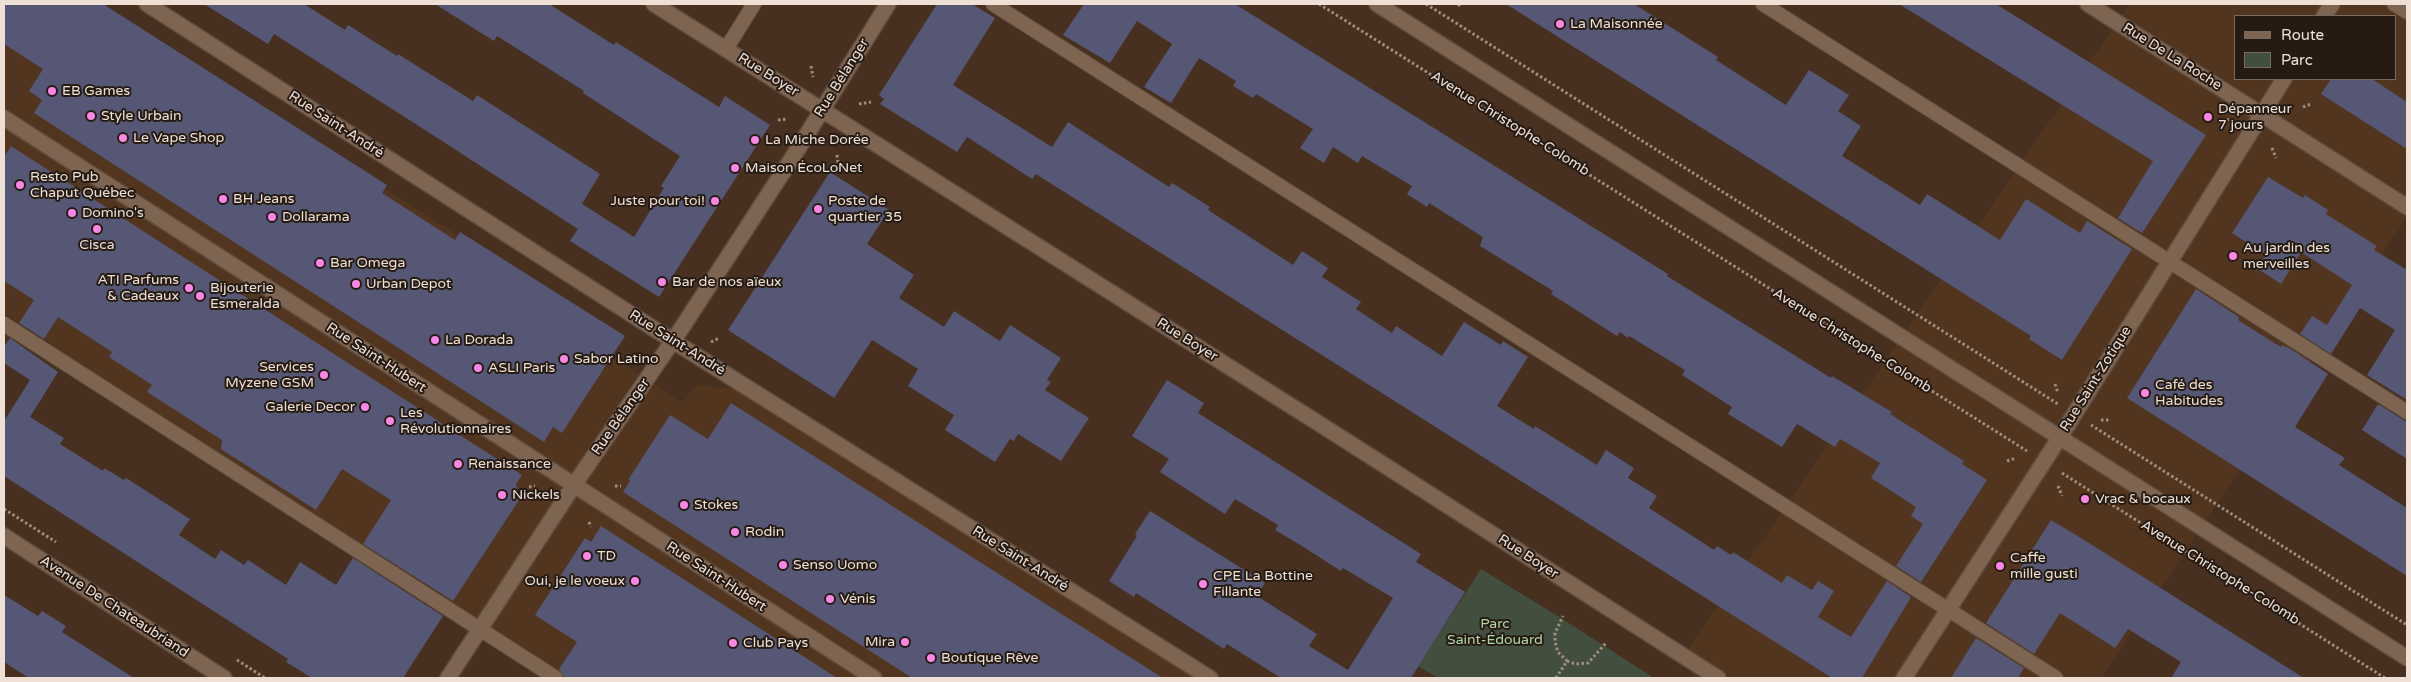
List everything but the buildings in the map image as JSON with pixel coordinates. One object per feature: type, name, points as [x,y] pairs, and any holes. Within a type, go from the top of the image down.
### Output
[{"type":"street","name":"Rue Saint-André","points":[[147,4],[673,341],[1210,678]]},
{"type":"street","name":"Rue Boyer","points":[[654,4],[823,109],[1718,678]]},
{"type":"street","name":"Rue Bélanger","points":[[448,678],[574,485],[673,341],[823,109],[888,4]]},
{"type":"street","name":"Avenue Christophe-Colomb","points":[[1377,4],[2407,658]]},
{"type":"street","name":"Rue De La Roche","points":[[2088,4],[2407,206]]},
{"type":"street","points":[[2325,15],[2332,4]]},
{"type":"street","name":"Rue Saint-Zotique","points":[[1904,678],[2060,437],[2283,80]]},
{"type":"street","name":"Rue Saint-Hubert","points":[[4,118],[874,678]]},
{"type":"street","name":"Avenue De Chateaubriand","points":[[4,536],[224,678]]},
{"type":"lane","points":[[726,49],[754,4]]},
{"type":"lane","points":[[993,4],[2056,678]]},
{"type":"lane","points":[[1763,4],[2407,412]]},
{"type":"lane","points":[[2394,4],[2407,12]]},
{"type":"lane","points":[[4,324],[556,678]]},
{"type":"path","name":"Avenue Christophe-Colomb","points":[[1319,4],[2385,678]]},
{"type":"path","points":[[1426,4],[2407,625]]},
{"type":"path","points":[[811,66],[813,77]]},
{"type":"path","points":[[859,104],[871,102]]},
{"type":"path","points":[[2303,107],[2311,104]]},
{"type":"path","points":[[778,120],[788,119]]},
{"type":"path","points":[[2222,122],[2229,119]]},
{"type":"path","points":[[2272,148],[2276,158]]},
{"type":"path","points":[[837,155],[838,164]]},
{"type":"path","points":[[2055,384],[2058,393]]},
{"type":"path","points":[[2102,420],[2110,420]]},
{"type":"path","points":[[2007,461],[2016,458]]},
{"type":"path","points":[[529,487],[535,486]]},
{"type":"path","points":[[615,486],[621,486]]},
{"type":"path","points":[[2058,486],[2062,496]]},
{"type":"path","points":[[589,522],[591,527]]},
{"type":"path","points":[[1563,616],[1555,633],[1555,642],[1558,652],[1567,661],[1574,664],[1588,663],[1606,643]]},
{"type":"path","points":[[1556,678],[1567,661]]},
{"type":"shaded area","points":[[4,4],[96,4],[617,337],[608,354],[683,402],[696,385],[753,391],[1210,678],[556,678],[453,612],[4,313]]},
{"type":"shaded area","points":[[2130,4],[2407,4],[2407,217],[2101,678],[1693,678],[1685,653]]},
{"type":"green space","name":"Parc Saint-Édouard","points":[[1481,569],[1654,678],[1438,678],[1418,666]]},
{"type":"place","name":"La Maisonnée","points":[[1560,24]]},
{"type":"place","name":"EB Games","points":[[52,91]]},
{"type":"place","name":"Style Urbain","points":[[91,116]]},
{"type":"place","name":"Dépanneur 7 jours","points":[[2208,117]]},
{"type":"place","name":"Le Vape Shop","points":[[123,138]]},
{"type":"place","name":"La Miche Dorée","points":[[755,140]]},
{"type":"place","name":"Maison ÉcoLoNet","points":[[735,168]]},
{"type":"place","name":"Resto Pub Chaput Québec","points":[[20,185]]},
{"type":"place","name":"BH Jeans","points":[[223,199]]},
{"type":"place","name":"Juste pour toi!","points":[[715,201]]},
{"type":"place","name":"Poste de quartier 35","points":[[818,209]]},
{"type":"place","name":"Domino's","points":[[72,213]]},
{"type":"place","name":"Dollarama","points":[[272,217]]},
{"type":"place","name":"Cisca","points":[[97,229]]},
{"type":"place","name":"Au jardin des merveilles","points":[[2233,256]]},
{"type":"place","name":"Bar Omega","points":[[320,263]]},
{"type":"place","name":"Bar de nos aïeux","points":[[662,282]]},
{"type":"place","name":"Urban Depot","points":[[356,284]]},
{"type":"place","name":"ATI Parfums & Cadeaux","points":[[189,288]]},
{"type":"place","name":"Bijouterie Esmeralda","points":[[200,296]]},
{"type":"place","name":"La Dorada","points":[[435,340]]},
{"type":"place","name":"Sabor Latino","points":[[564,359]]},
{"type":"place","name":"ASLI Paris","points":[[478,368]]},
{"type":"place","name":"Services Myzene GSM","points":[[324,375]]},
{"type":"place","name":"Café des Habitudes","points":[[2145,393]]},
{"type":"place","name":"Galerie Decor","points":[[365,407]]},
{"type":"place","name":"Les Révolutionnaires","points":[[390,421]]},
{"type":"place","name":"Renaissance","points":[[458,464]]},
{"type":"place","name":"Nickels","points":[[502,495]]},
{"type":"place","name":"Vrac & bocaux","points":[[2085,499]]},
{"type":"place","name":"Stokes","points":[[684,505]]},
{"type":"place","name":"Rodin","points":[[735,532]]},
{"type":"place","name":"TD","points":[[587,556]]},
{"type":"place","name":"Senso Uomo","points":[[783,565]]},
{"type":"place","name":"Caffe mille gusti","points":[[2000,566]]},
{"type":"place","name":"Oui, je le voeux","points":[[635,581]]},
{"type":"place","name":"CPE La Bottine Fillante","points":[[1203,584]]},
{"type":"place","name":"Vénis","points":[[830,599]]},
{"type":"place","name":"Mira","points":[[905,642]]},
{"type":"place","name":"Club Pays","points":[[733,643]]},
{"type":"place","name":"Boutique Rêve","points":[[931,658]]}]
